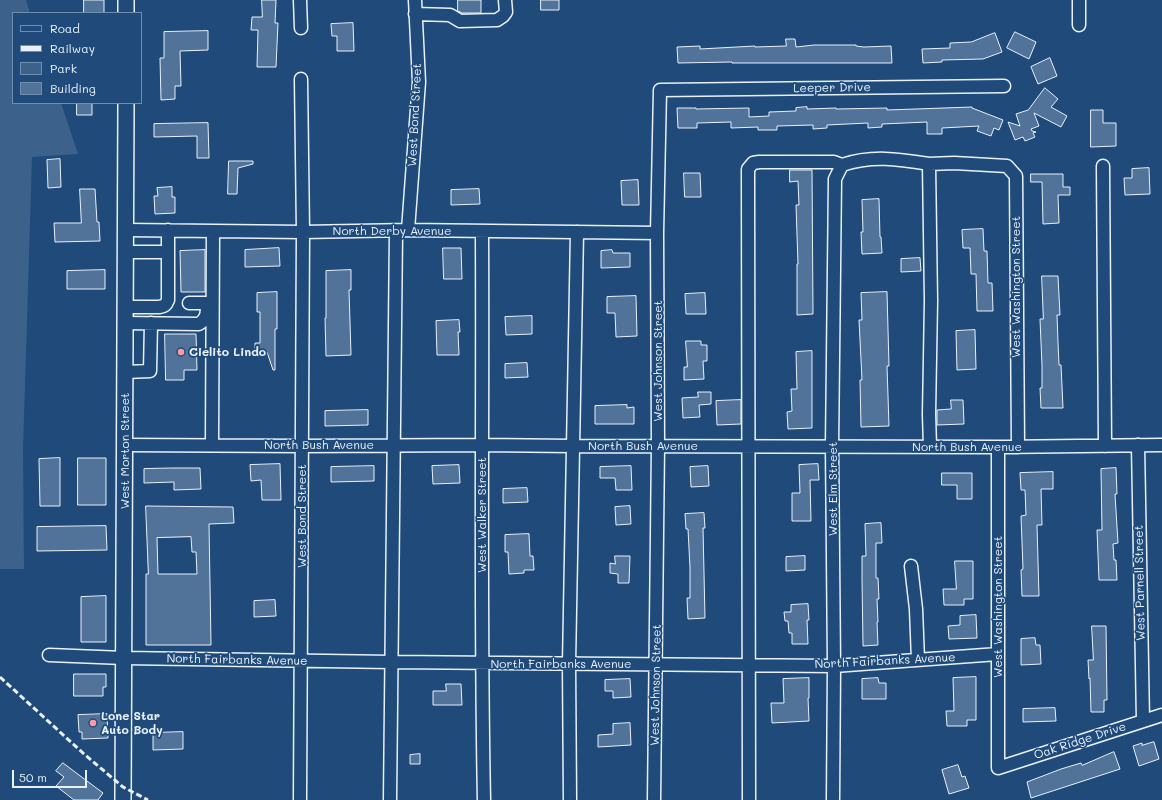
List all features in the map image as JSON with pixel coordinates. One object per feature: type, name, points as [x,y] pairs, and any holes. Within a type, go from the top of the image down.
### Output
[{"type":"main road","points":[[126,0],[126,12]]},
{"type":"main road","name":"West Morton Street","points":[[123,800],[126,104]]},
{"type":"street","points":[[300,0],[301,28]]},
{"type":"street","name":"West Bond Street","points":[[390,800],[392,662],[392,445],[402,230],[419,82],[415,0]]},
{"type":"street","points":[[415,14],[450,15],[456,17],[460,21],[497,20],[506,12],[505,0]]},
{"type":"street","points":[[1079,0],[1079,25]]},
{"type":"street","name":"West Bond Street","points":[[300,800],[304,232],[301,79]]},
{"type":"street","name":"Leeper Drive","points":[[660,90],[1004,86]]},
{"type":"street","name":"West Johnson Street","points":[[654,800],[658,446],[657,233],[660,90]]},
{"type":"street","points":[[749,800],[748,169],[753,164],[759,162],[834,162],[842,165],[858,160],[885,158],[929,164],[931,301],[929,414],[930,447]]},
{"type":"street","name":"West Washington Street","points":[[929,164],[997,164],[1007,166],[1016,176],[1018,447]]},
{"type":"street","name":"West Elm Street","points":[[833,800],[834,666],[832,447],[835,179],[842,165]]},
{"type":"street","points":[[1103,166],[1105,446]]},
{"type":"street","name":"North Derby Avenue","points":[[126,230],[304,232],[402,230],[657,233]]},
{"type":"street","points":[[125,307],[159,307],[166,304],[168,300],[168,230]]},
{"type":"street","points":[[212,445],[210,304],[213,231]]},
{"type":"street","name":"West Walker Street","points":[[482,231],[483,445],[481,663],[484,800]]},
{"type":"street","points":[[570,800],[569,664],[577,232]]},
{"type":"street","points":[[126,252],[168,252]]},
{"type":"street","points":[[189,303],[210,304]]},
{"type":"street","points":[[125,323],[199,324],[203,322],[207,316],[210,304]]},
{"type":"street","points":[[125,372],[150,371],[151,324]]},
{"type":"street","name":"North Bush Avenue","points":[[125,445],[1018,447],[1162,444]]},
{"type":"street","name":"West Parnell Street","points":[[1138,445],[1143,721]]},
{"type":"street","name":"West Washington Street","points":[[998,447],[998,768]]},
{"type":"street","points":[[911,566],[916,609],[918,660]]},
{"type":"street","name":"North Fairbanks Avenue","points":[[49,655],[124,658],[301,661],[834,666],[998,654]]},
{"type":"street","name":"Oak Ridge Drive","points":[[998,768],[1162,715]]},
{"type":"green space","points":[[0,0],[26,0],[30,12],[12,12],[12,104],[61,104],[78,154],[32,157],[23,449],[24,569],[0,569]]},
{"type":"building","points":[[84,0],[104,0],[104,12],[84,12]]},
{"type":"building","points":[[262,0],[276,0],[275,23],[278,23],[276,67],[257,67],[258,30],[251,30],[252,17],[262,17]]},
{"type":"building","points":[[458,0],[481,0],[481,13],[462,13],[458,11]]},
{"type":"building","points":[[541,0],[559,0],[559,10],[541,10]]},
{"type":"building","points":[[353,23],[354,51],[337,51],[337,36],[332,36],[331,24]]},
{"type":"building","points":[[208,31],[208,50],[180,51],[181,86],[175,86],[175,99],[161,100],[160,58],[164,58],[164,32]]},
{"type":"building","points":[[1015,32],[1036,42],[1029,59],[1007,48]]},
{"type":"building","points":[[995,33],[1002,52],[983,59],[942,60],[942,62],[923,63],[922,49],[950,48],[950,43],[971,42]]},
{"type":"building","points":[[786,39],[795,39],[796,47],[814,45],[856,45],[864,47],[891,46],[892,63],[678,63],[677,47],[700,46],[700,49],[786,46]]},
{"type":"building","points":[[1050,58],[1057,76],[1038,84],[1031,67]]},
{"type":"building","points":[[1045,88],[1058,99],[1051,107],[1067,116],[1061,127],[1034,113],[1039,126],[1031,129],[1032,131],[1036,132],[1033,133],[1035,137],[1025,141],[1023,137],[1015,140],[1008,122],[1020,126],[1016,114],[1028,110]]},
{"type":"building","points":[[77,104],[92,104],[92,115],[77,115]]},
{"type":"building","points":[[807,107],[807,109],[887,108],[887,110],[972,107],[1003,120],[999,130],[994,128],[991,136],[977,131],[979,126],[942,128],[942,134],[927,134],[927,122],[882,124],[882,127],[868,128],[868,123],[827,125],[827,128],[813,129],[813,125],[777,126],[777,130],[758,130],[758,127],[731,128],[731,122],[697,123],[697,128],[678,128],[677,108],[749,108],[749,117],[769,116],[769,112],[796,111],[796,108]]},
{"type":"building","points":[[1091,110],[1103,110],[1103,123],[1116,123],[1116,146],[1091,147]]},
{"type":"building","points":[[208,123],[209,158],[197,158],[197,136],[154,137],[154,124]]},
{"type":"building","points":[[60,159],[61,187],[48,188],[47,160]]},
{"type":"building","points":[[229,161],[253,161],[253,164],[238,168],[237,194],[228,194]]},
{"type":"building","points":[[1149,168],[1150,194],[1125,195],[1124,178],[1132,178],[1132,169]]},
{"type":"building","points":[[790,170],[812,170],[813,314],[797,315],[798,264],[796,205],[799,205],[798,181],[790,182]]},
{"type":"building","points":[[684,173],[700,173],[701,197],[685,197]]},
{"type":"building","points":[[1031,174],[1063,174],[1063,187],[1070,187],[1070,195],[1058,195],[1059,223],[1043,224],[1042,182],[1031,182]]},
{"type":"building","points":[[638,180],[639,205],[622,205],[621,181]]},
{"type":"building","points":[[172,187],[172,197],[175,197],[175,213],[155,214],[154,196],[158,196],[157,188]]},
{"type":"building","points":[[80,189],[95,189],[100,241],[55,242],[54,223],[81,223]]},
{"type":"building","points":[[479,189],[480,204],[451,205],[451,190]]},
{"type":"building","points":[[879,199],[882,253],[862,254],[862,200]]},
{"type":"building","points":[[983,229],[984,251],[987,251],[988,283],[992,283],[993,311],[977,311],[976,274],[971,274],[970,248],[963,248],[962,230]]},
{"type":"building","points":[[279,248],[280,266],[245,267],[245,250]]},
{"type":"building","points":[[443,248],[461,248],[462,279],[444,279]]},
{"type":"building","points":[[205,250],[205,292],[181,292],[180,251]]},
{"type":"building","points":[[612,250],[613,253],[630,253],[630,267],[601,268],[601,251]]},
{"type":"building","points":[[920,258],[921,271],[901,272],[901,259]]},
{"type":"building","points":[[105,270],[105,289],[67,289],[67,271]]},
{"type":"building","points":[[351,270],[351,290],[349,290],[351,355],[326,356],[326,271]]},
{"type":"building","points":[[1042,276],[1058,276],[1060,315],[1057,315],[1058,342],[1059,365],[1061,365],[1063,408],[1041,408],[1040,388],[1042,388],[1042,366],[1040,319],[1043,319]]},
{"type":"building","points":[[277,292],[275,370],[273,370],[267,352],[255,353],[255,343],[260,343],[260,312],[257,312],[257,293]]},
{"type":"building","points":[[887,292],[889,426],[861,427],[860,380],[862,380],[859,320],[862,320],[861,293]]},
{"type":"building","points":[[705,293],[706,314],[686,314],[685,294]]},
{"type":"building","points":[[636,296],[637,336],[616,337],[615,313],[607,313],[607,297]]},
{"type":"building","points":[[532,316],[532,334],[506,335],[505,317]]},
{"type":"building","points":[[459,320],[459,355],[437,355],[436,321]]},
{"type":"building","points":[[975,330],[976,369],[957,370],[956,331]]},
{"type":"building","name":"Cielito Lindo","points":[[165,334],[196,334],[197,370],[184,370],[184,380],[166,380]]},
{"type":"building","points":[[686,341],[701,341],[701,345],[707,345],[707,361],[703,361],[704,379],[684,380],[684,367],[687,367]]},
{"type":"building","points":[[812,351],[812,428],[788,429],[787,412],[792,411],[791,389],[797,389],[796,352]]},
{"type":"building","points":[[527,363],[528,377],[505,378],[505,364]]},
{"type":"building","points":[[698,392],[711,392],[711,404],[699,405],[700,417],[683,418],[682,398],[698,397]]},
{"type":"building","points":[[741,400],[741,424],[717,425],[716,401]]},
{"type":"building","points":[[951,400],[963,400],[964,424],[937,425],[937,410],[951,409]]},
{"type":"building","points":[[627,405],[627,408],[634,407],[634,424],[595,424],[595,406]]},
{"type":"building","points":[[368,410],[368,425],[325,426],[325,411]]},
{"type":"building","points":[[60,458],[60,506],[40,506],[39,459]]},
{"type":"building","points":[[78,458],[106,458],[106,505],[78,505]]},
{"type":"building","points":[[280,464],[281,500],[262,500],[261,480],[251,481],[250,465]]},
{"type":"building","points":[[818,464],[819,480],[810,480],[811,521],[792,521],[792,493],[800,493],[799,465]]},
{"type":"building","points":[[459,465],[460,483],[433,484],[432,466]]},
{"type":"building","points":[[374,466],[374,481],[331,482],[331,467]]},
{"type":"building","points":[[631,466],[632,490],[616,490],[615,478],[600,478],[600,467]]},
{"type":"building","points":[[708,466],[709,486],[691,487],[690,467]]},
{"type":"building","points":[[200,468],[201,489],[174,490],[174,482],[144,483],[144,469]]},
{"type":"building","points":[[1116,468],[1117,494],[1115,494],[1118,543],[1113,544],[1114,560],[1116,560],[1117,580],[1099,580],[1097,530],[1102,530],[1101,469]]},
{"type":"building","points":[[1053,472],[1053,489],[1041,489],[1042,525],[1037,525],[1039,596],[1022,596],[1021,570],[1023,569],[1021,516],[1026,515],[1025,490],[1021,490],[1020,473]]},
{"type":"building","points":[[942,473],[972,473],[972,499],[957,499],[957,485],[942,485]]},
{"type":"building","points":[[527,488],[528,502],[503,503],[503,489]]},
{"type":"building","points":[[146,506],[233,507],[234,523],[209,524],[211,645],[146,645],[146,574],[148,574]],"holes":[[[191,537],[192,552],[196,552],[197,574],[158,574],[157,538]]]},
{"type":"building","points":[[630,506],[631,524],[616,525],[615,507]]},
{"type":"building","points":[[704,513],[705,618],[688,619],[687,598],[690,598],[690,568],[688,529],[686,529],[685,514]]},
{"type":"building","points":[[881,523],[882,543],[876,543],[876,578],[878,578],[879,599],[877,599],[878,645],[863,646],[862,556],[866,556],[865,524]]},
{"type":"building","points":[[106,526],[107,550],[37,551],[37,527]]},
{"type":"building","points":[[529,534],[530,556],[533,556],[534,570],[524,570],[524,573],[509,574],[508,552],[505,552],[505,535]]},
{"type":"building","points":[[615,556],[630,556],[629,583],[618,583],[618,574],[610,573],[610,563],[615,564]]},
{"type":"building","points":[[805,556],[805,570],[786,571],[786,557]]},
{"type":"building","points":[[955,561],[973,561],[973,599],[964,599],[964,605],[944,605],[943,589],[956,589]]},
{"type":"building","points":[[106,596],[106,642],[81,642],[81,597]]},
{"type":"building","points":[[275,600],[276,616],[254,617],[254,601]]},
{"type":"building","points":[[808,604],[808,644],[792,644],[792,633],[789,633],[788,621],[785,621],[784,612],[791,612],[791,605]]},
{"type":"building","points":[[976,615],[977,638],[949,639],[948,626],[960,625],[960,616]]},
{"type":"building","points":[[1092,626],[1106,626],[1107,700],[1104,700],[1104,712],[1091,712],[1088,660],[1093,660]]},
{"type":"building","points":[[1035,638],[1036,645],[1040,645],[1041,664],[1021,665],[1021,639]]},
{"type":"building","points":[[74,674],[106,674],[106,687],[103,687],[103,696],[74,696]]},
{"type":"building","points":[[976,677],[976,720],[967,720],[967,726],[947,726],[946,711],[954,711],[953,678]]},
{"type":"building","points":[[809,678],[809,721],[772,723],[771,703],[784,703],[783,679]]},
{"type":"building","points":[[878,678],[879,683],[886,683],[886,699],[862,699],[862,679]]},
{"type":"building","points":[[630,679],[631,697],[613,698],[613,691],[605,691],[605,680]]},
{"type":"building","points":[[446,684],[461,684],[462,705],[433,705],[433,691],[446,691]]},
{"type":"building","points":[[1055,708],[1056,721],[1023,722],[1023,709]]},
{"type":"building","name":"Lone Star Auto Body","points":[[107,714],[108,738],[82,739],[82,732],[79,732],[78,715]]},
{"type":"building","points":[[630,723],[631,745],[598,747],[598,735],[613,734],[613,724]]},
{"type":"building","points":[[183,732],[183,749],[153,750],[153,733]]},
{"type":"building","points":[[1154,742],[1159,759],[1139,766],[1133,746],[1142,743],[1142,745]]},
{"type":"building","points":[[1114,752],[1120,769],[1031,798],[1027,782],[1061,769],[1081,763],[1082,765]]},
{"type":"building","points":[[420,754],[420,764],[410,764],[410,755]]},
{"type":"building","points":[[63,763],[103,793],[98,800],[74,800],[56,786],[64,777],[56,771]]},
{"type":"building","points":[[958,765],[962,777],[965,776],[969,788],[949,794],[942,770]]},
{"type":"railway","points":[[0,677],[84,754],[123,787],[148,800]]},
{"type":"place","name":"Cielito Lindo","points":[[181,352]]},
{"type":"place","name":"Lone Star Auto Body","points":[[93,723]]}]
